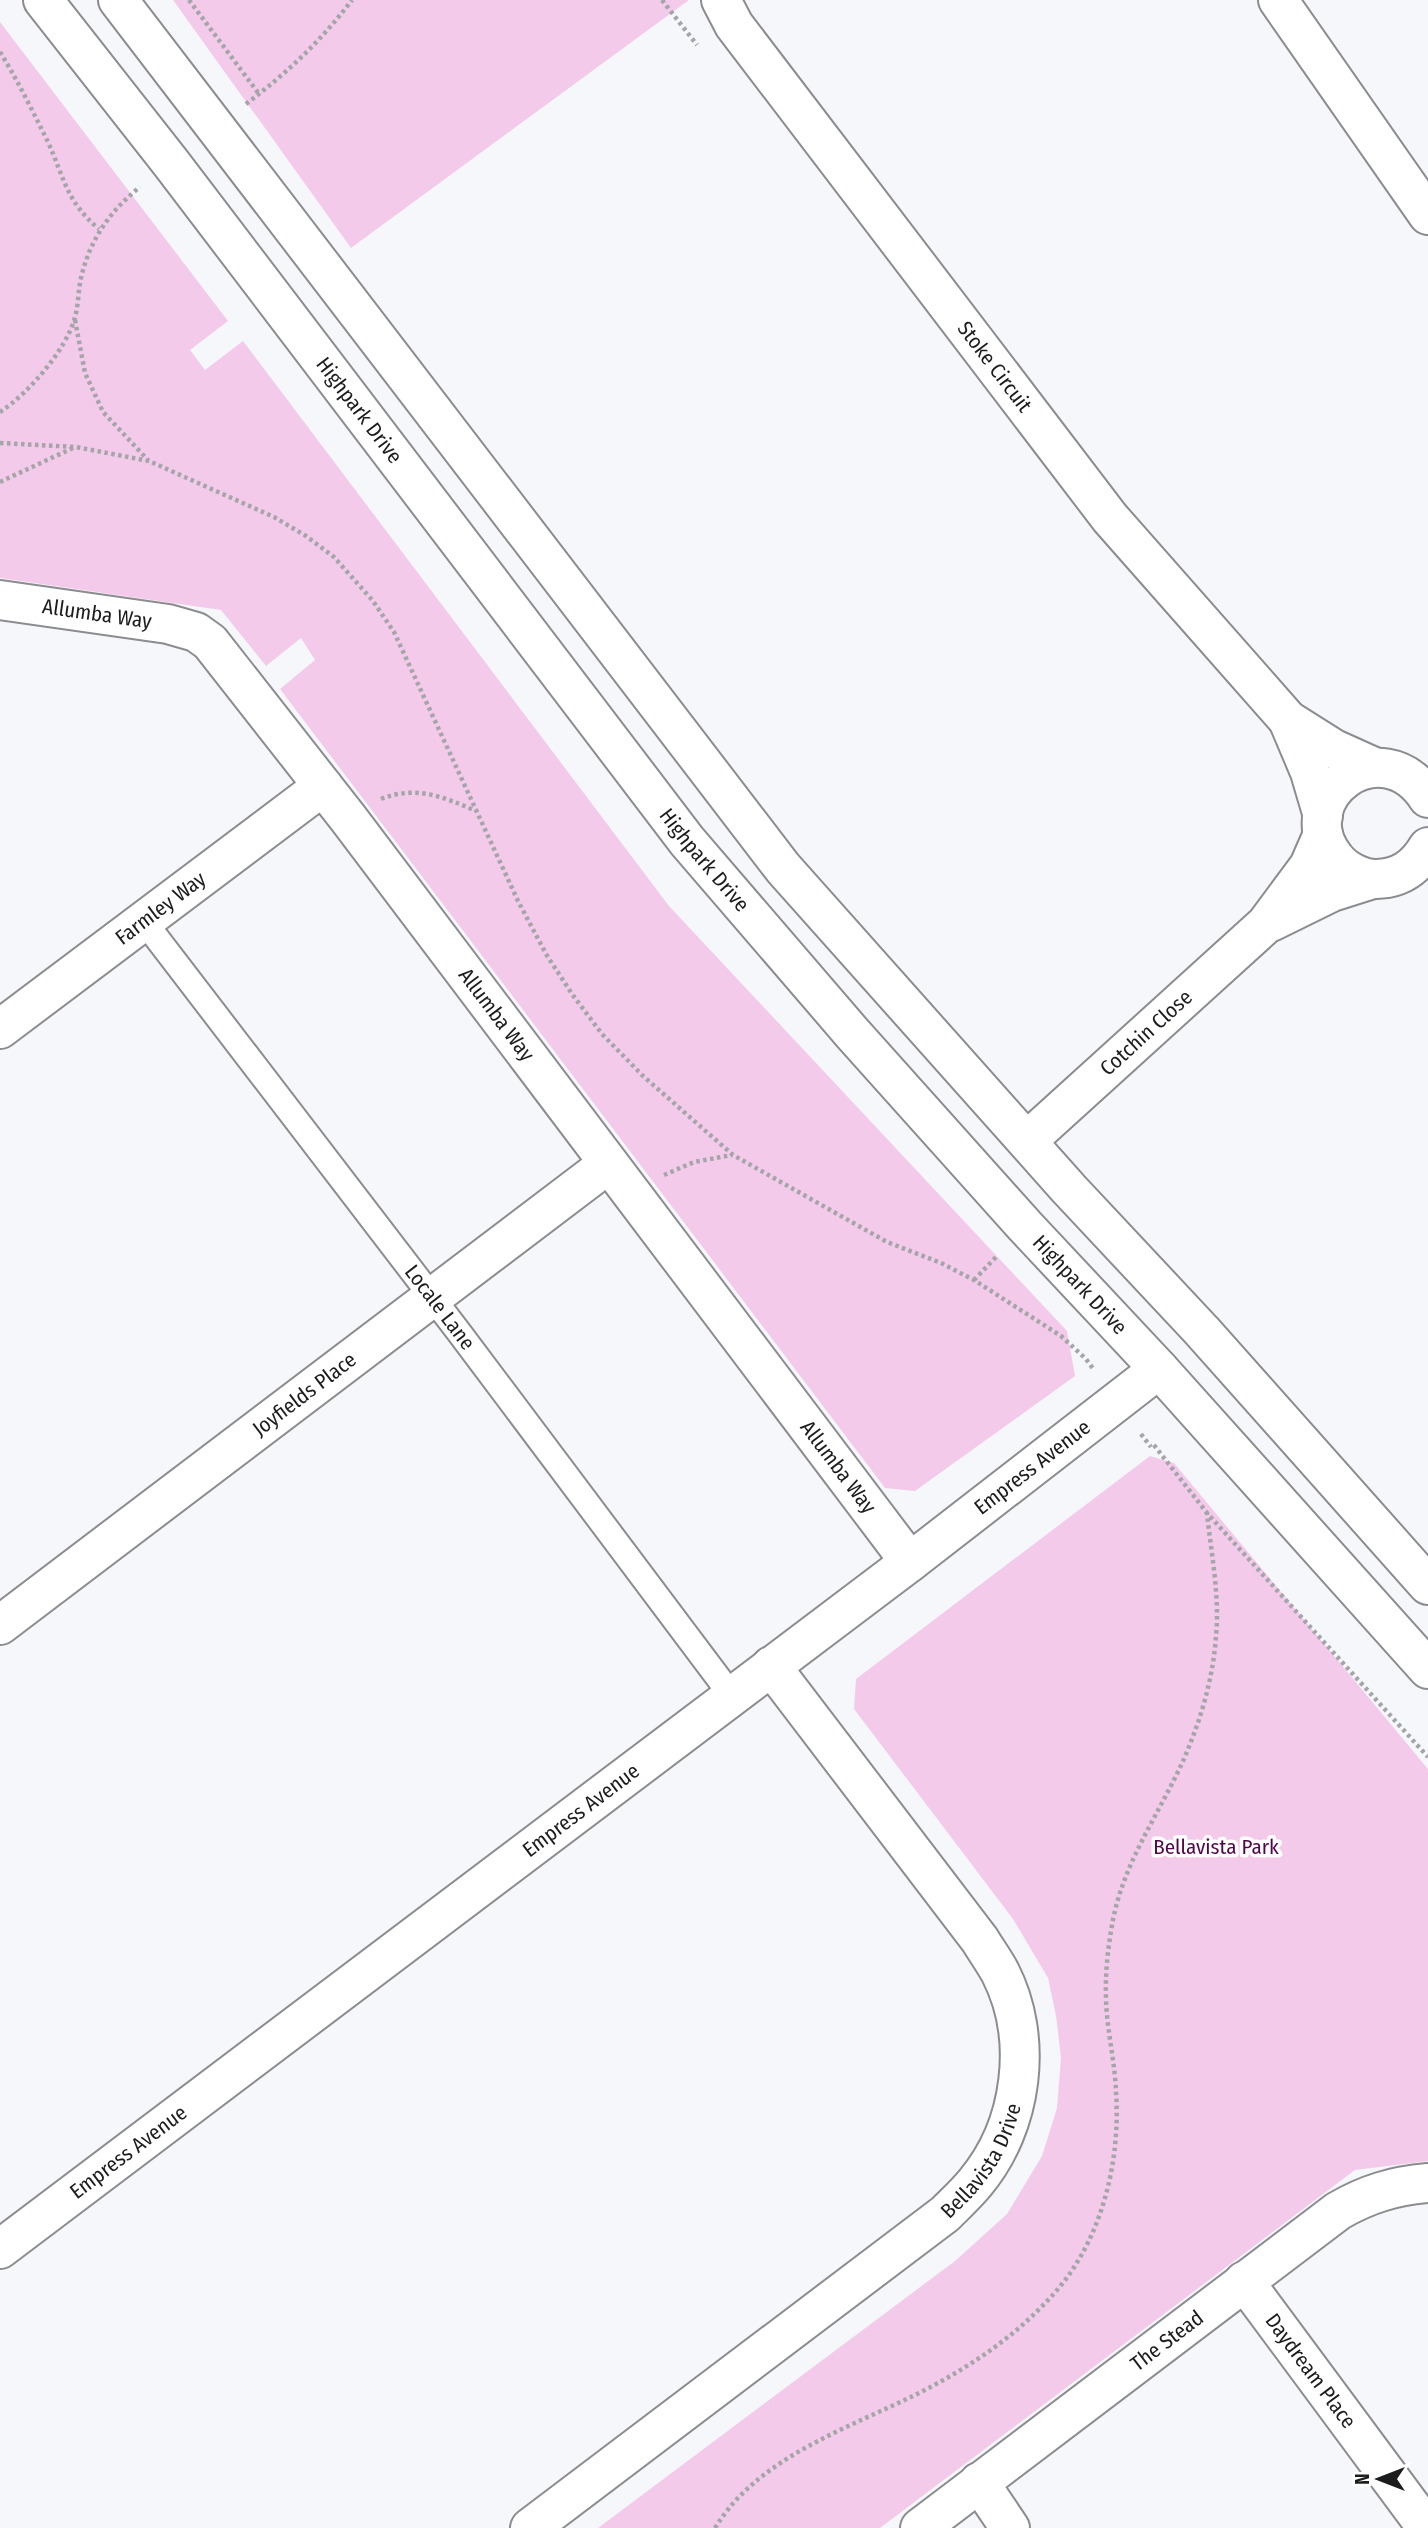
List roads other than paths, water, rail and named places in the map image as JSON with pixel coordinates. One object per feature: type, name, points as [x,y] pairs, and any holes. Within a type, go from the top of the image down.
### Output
[{"type":"street","name":"Highpark Drive","points":[[43,0],[179,174],[687,841],[775,945],[984,1180],[1159,1369],[1428,1669]]},
{"type":"street","points":[[118,0],[783,868],[1027,1141],[1202,1331],[1428,1586]]},
{"type":"street","name":"Stoke Circuit","points":[[720,0],[734,25],[1110,518],[1288,720],[1334,749],[1399,764],[1428,798]]},
{"type":"street","points":[[1278,0],[1428,215]]},
{"type":"street","name":"Allumba Way","points":[[0,600],[168,624],[196,632],[211,642],[348,818],[909,1562]]},
{"type":"street","name":"Stoke Circuit","points":[[1288,720],[1310,772],[1329,851],[1340,865],[1355,874],[1428,897]]},
{"type":"street","name":"Cotchin Close","points":[[984,1180],[1266,924],[1309,866],[1323,825],[1328,797],[1340,782],[1355,771],[1399,764]]},
{"type":"street","name":"Farmley Way","points":[[0,1029],[323,786]]},
{"type":"street","name":"Cotchin Close","points":[[1266,924],[1332,892],[1375,879],[1394,877],[1409,870],[1421,859],[1428,847]]},
{"type":"street","name":"Joyfields Place","points":[[0,1625],[608,1164]]},
{"type":"street","name":"Empress Avenue","points":[[0,2249],[1118,1403],[1202,1331]]},
{"type":"street","name":"Bellavista Drive","points":[[530,2528],[945,2214],[982,2174],[995,2155],[1010,2121],[1019,2083],[1020,2043],[1012,2003],[1000,1973],[980,1940],[771,1666]]},
{"type":"street","name":"The Stead","points":[[920,2528],[1338,2211],[1382,2190],[1428,2183]]},
{"type":"street","name":"Daydream Place","points":[[1244,2281],[1427,2528]]},
{"type":"street","points":[[979,2482],[1010,2528]]},
{"type":"lane","name":"Locale Lane","points":[[143,920],[433,1298],[732,1696]]},
{"type":"park label","name":"Bellavista Park","points":[[1216,1847]]}]
